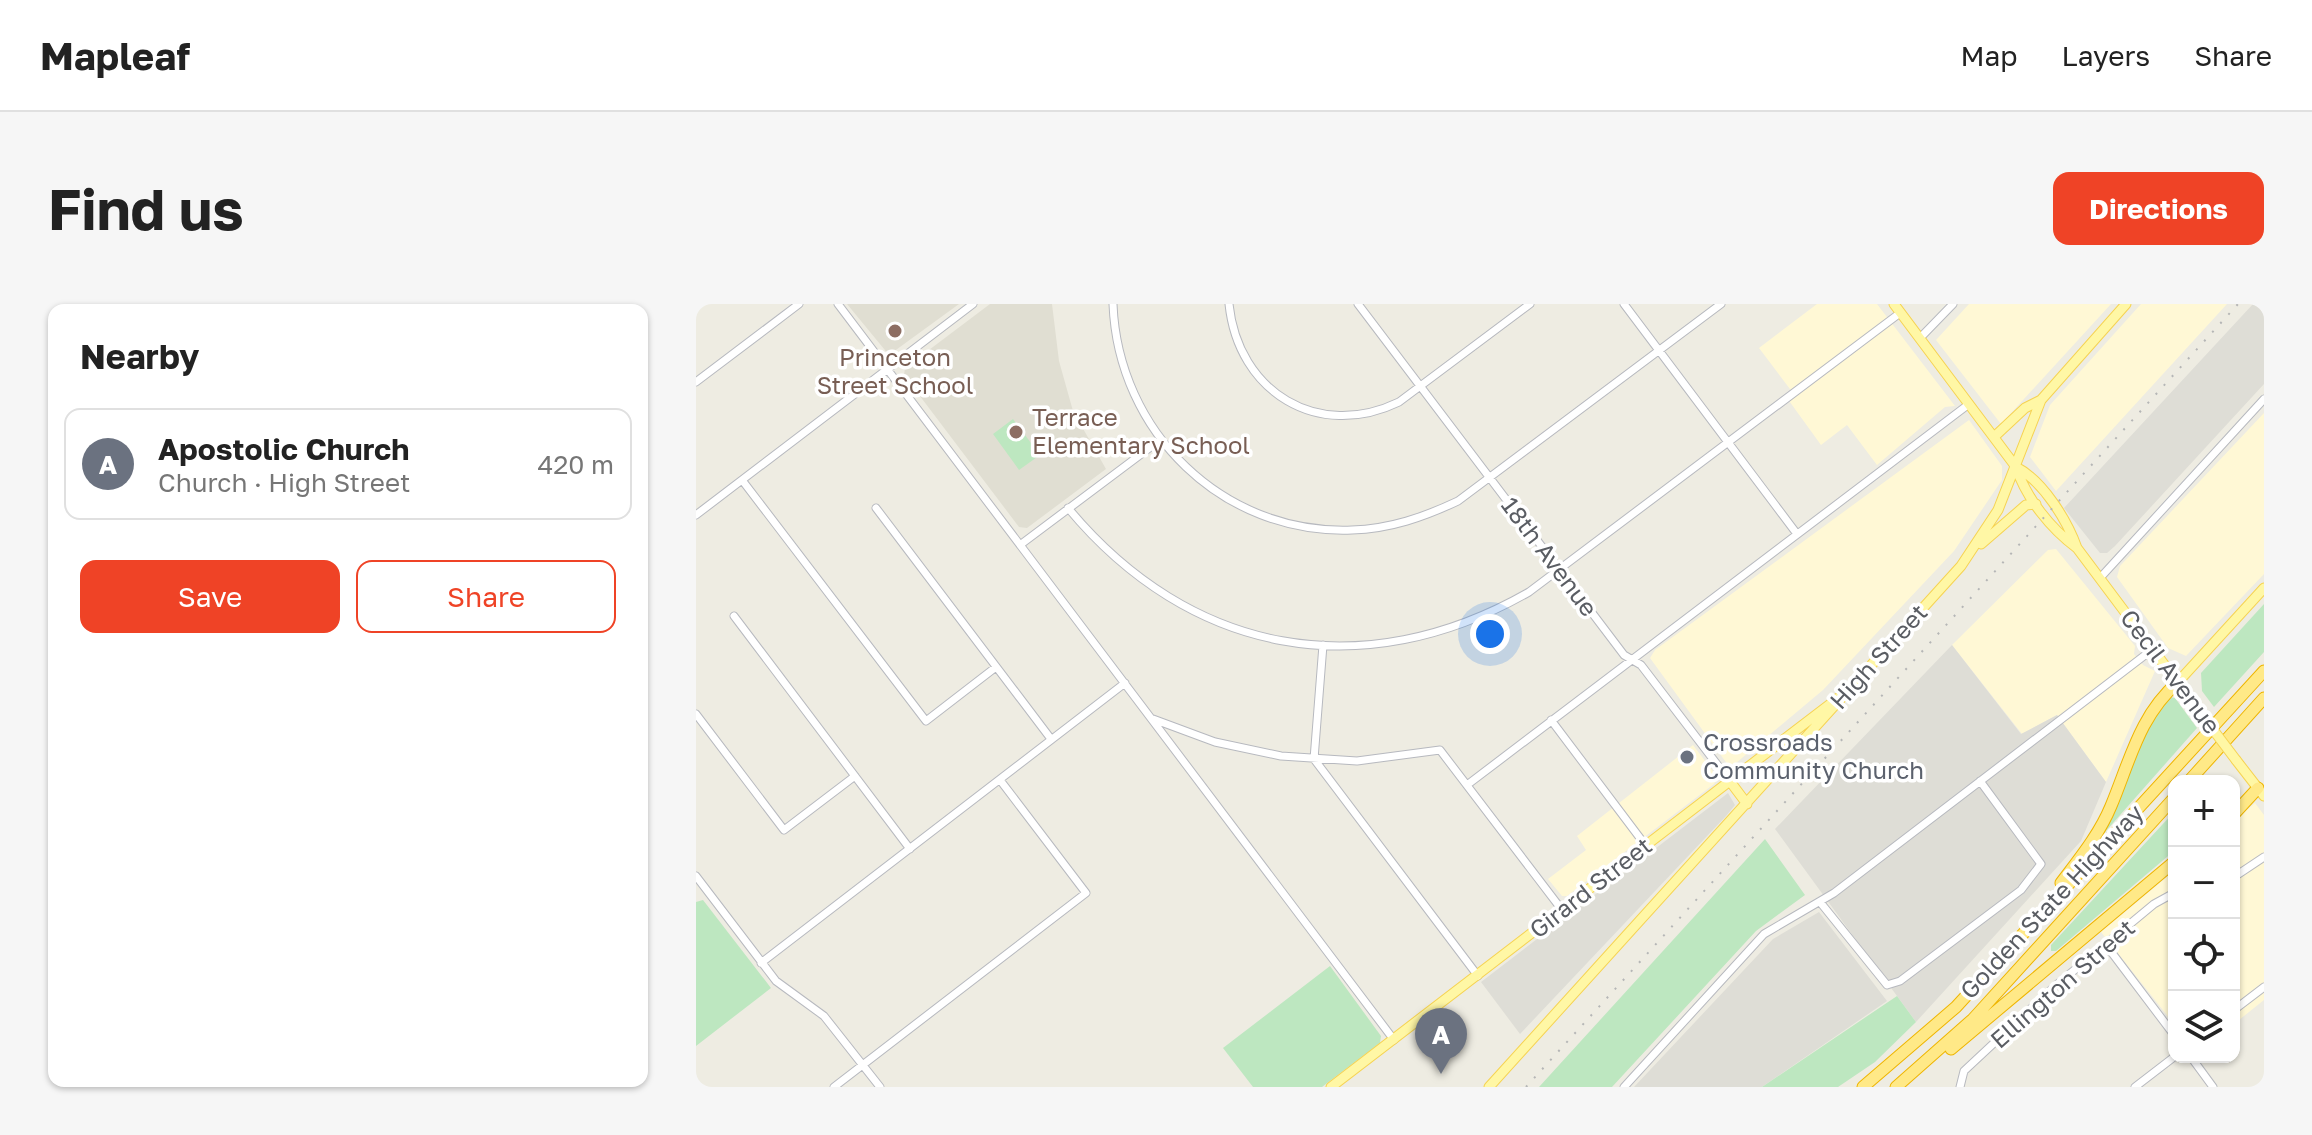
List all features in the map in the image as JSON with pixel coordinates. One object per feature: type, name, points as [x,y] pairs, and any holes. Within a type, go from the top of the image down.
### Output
[{"type":"highway","name":"Golden State Highway","points":[[1863,1087],[1926,1036],[2264,671]]},
{"type":"highway","points":[[2020,936],[2092,842],[2111,806],[2139,731],[2158,703],[2178,682]]},
{"type":"highway","points":[[2194,775],[2264,698]]},
{"type":"highway","points":[[2240,808],[2262,788]]},
{"type":"highway","name":"Golden State Highway","points":[[1900,1084],[1973,1019],[2168,805]]},
{"type":"highway","points":[[1900,1084],[1964,1039],[2068,947],[2168,867]]},
{"type":"main road","name":"High Street","points":[[1489,1087],[1850,690],[1974,547],[1998,510],[2041,400],[2126,304]]},
{"type":"main road","name":"Cecil Avenue","points":[[1897,308],[2016,467],[2022,486],[2060,536],[2077,548]]},
{"type":"main road","points":[[1994,437],[2025,408],[2041,400]]},
{"type":"main road","name":"Cecil Avenue","points":[[2016,467],[2029,474],[2069,527],[2077,548],[2236,760],[2262,788]]},
{"type":"main road","points":[[1974,547],[1996,534],[2026,505],[2036,504]]},
{"type":"main road","points":[[2178,682],[2264,588]]},
{"type":"main road","name":"Girard Street","points":[[1331,1087],[1850,690]]},
{"type":"main road","name":"18th Avenue","points":[[1729,780],[1747,804]]},
{"type":"street","points":[[696,382],[799,304]]},
{"type":"street","points":[[838,304],[1394,1040]]},
{"type":"street","points":[[696,515],[973,304]]},
{"type":"street","points":[[1113,304],[1125,374],[1139,408],[1160,440],[1196,478],[1229,501],[1279,522],[1317,530],[1354,530],[1425,516],[1458,501],[1721,304]]},
{"type":"street","points":[[1229,304],[1235,336],[1251,369],[1287,402],[1332,415],[1355,416],[1379,411],[1421,387],[1530,304]]},
{"type":"street","name":"18th Avenue","points":[[1358,304],[1624,655],[1641,665],[1729,780]]},
{"type":"street","points":[[1624,304],[1797,534]]},
{"type":"street","points":[[1920,338],[1953,304]]},
{"type":"street","points":[[1068,508],[1120,564],[1194,612],[1256,635],[1323,645],[1392,643],[1428,636],[1497,610],[1559,571],[1897,308]]},
{"type":"street","points":[[2100,578],[2264,399]]},
{"type":"street","points":[[1467,785],[1969,404]]},
{"type":"street","points":[[1020,545],[1160,440]]},
{"type":"street","points":[[742,480],[926,721],[996,667]]},
{"type":"street","points":[[876,508],[1051,739]]},
{"type":"street","points":[[734,616],[910,849]]},
{"type":"street","points":[[1323,645],[1314,759],[1478,976]]},
{"type":"street","points":[[1624,1087],[1764,934],[1799,911],[1820,902],[2153,649]]},
{"type":"street","points":[[761,963],[1125,683]]},
{"type":"street","points":[[696,714],[784,830],[855,776]]},
{"type":"street","points":[[1151,718],[1236,747],[1314,759],[1357,761],[1440,750],[1562,910]]},
{"type":"street","points":[[1551,720],[1646,846]]},
{"type":"street","points":[[834,1087],[846,1083],[863,1065],[1086,893],[1000,780]]},
{"type":"street","points":[[1820,902],[1887,985],[1900,981],[2021,890],[2041,864],[1980,781]]},
{"type":"street","points":[[2240,873],[2264,857]]},
{"type":"street","points":[[696,876],[761,963],[783,987],[824,1016],[880,1087]]},
{"type":"street","points":[[696,894],[705,888]]},
{"type":"street","name":"Ellington Street","points":[[1960,1085],[1964,1071],[2020,1018],[2154,904],[2168,896]]},
{"type":"street","points":[[2106,945],[2168,1027]]},
{"type":"street","points":[[2240,1005],[2264,987]]},
{"type":"street","points":[[2135,1087],[2168,1062]]},
{"type":"street","points":[[2195,1063],[2213,1087]]},
{"type":"shaded area","name":"Princeton Street School","points":[[847,304],[959,304],[889,355]]},
{"type":"shaded area","name":"Terrace Elementary School","points":[[990,304],[1052,304],[1059,361],[1073,411],[1106,469],[1027,528],[1019,527],[904,375],[905,368]]},
{"type":"shaded area","points":[[1817,304],[1877,304],[1955,406],[1945,407],[1877,465],[1847,425],[1821,445],[1787,398],[1793,393],[1759,348]]},
{"type":"shaded area","points":[[1969,304],[2111,304],[2001,424],[1936,340]]},
{"type":"shaded area","points":[[2141,304],[2227,304],[2056,491],[2030,457],[2050,405]]},
{"type":"shaded area","points":[[2253,304],[2264,304],[2264,384],[2115,546],[2107,553],[2100,553],[2064,508]]},
{"type":"shaded area","points":[[2264,413],[2264,574],[2186,656],[2168,648],[2117,577],[2120,566]]},
{"type":"shaded area","points":[[1969,420],[2002,466],[2002,480],[1954,551],[1823,690],[1736,763],[1728,765],[1650,658],[1655,650]]},
{"type":"shaded area","points":[[2056,549],[2135,646],[2134,654],[2143,665],[2155,671],[2106,782],[2057,715],[2022,734],[1952,645],[2048,550]]},
{"type":"shaded area","points":[[1952,645],[2021,734],[2057,715],[2106,782],[2081,841],[1916,1022],[1775,829]]},
{"type":"shaded area","points":[[1693,745],[1718,778],[1714,784],[1567,896],[1562,896],[1548,879],[1586,850],[1577,836]]},
{"type":"shaded area","points":[[1728,793],[1735,805],[1726,816],[1520,1034],[1481,982]]},
{"type":"shaded area","points":[[2255,803],[2264,815],[2264,1000],[2240,1019],[2240,847],[2240,816]]},
{"type":"shaded area","points":[[2168,876],[2168,1016],[2101,932]]},
{"type":"shaded area","points":[[1819,912],[1887,1001],[1762,1087],[1634,1087],[1773,939]]},
{"type":"green space","points":[[1013,419],[1040,455],[1019,470],[993,434]]},
{"type":"green space","points":[[2264,604],[2264,652],[2214,707],[2202,691],[2201,673]]},
{"type":"green space","points":[[2170,697],[2175,698],[2197,728],[2098,840],[2142,732]]},
{"type":"green space","points":[[2168,818],[2168,856],[2056,951],[2051,951],[2051,945]]},
{"type":"green space","points":[[1765,839],[1805,895],[1756,931],[1612,1087],[1539,1087]]},
{"type":"green space","points":[[703,900],[771,988],[696,1046],[696,902]]},
{"type":"green space","points":[[1330,966],[1381,1036],[1380,1043],[1322,1087],[1253,1087],[1223,1048]]},
{"type":"green space","points":[[1897,996],[1916,1022],[1875,1062],[1838,1087],[1762,1087]]},
{"type":"railway","points":[[1526,1087],[2238,304]]},
{"type":"place","name":"Princeton Street School","points":[[895,331]]},
{"type":"place","name":"Terrace Elementary School","points":[[1016,432]]},
{"type":"place","name":"Crossroads Community Church","points":[[1687,757]]},
{"type":"place","name":"Apostolic Church","points":[[1441,1074]]}]
